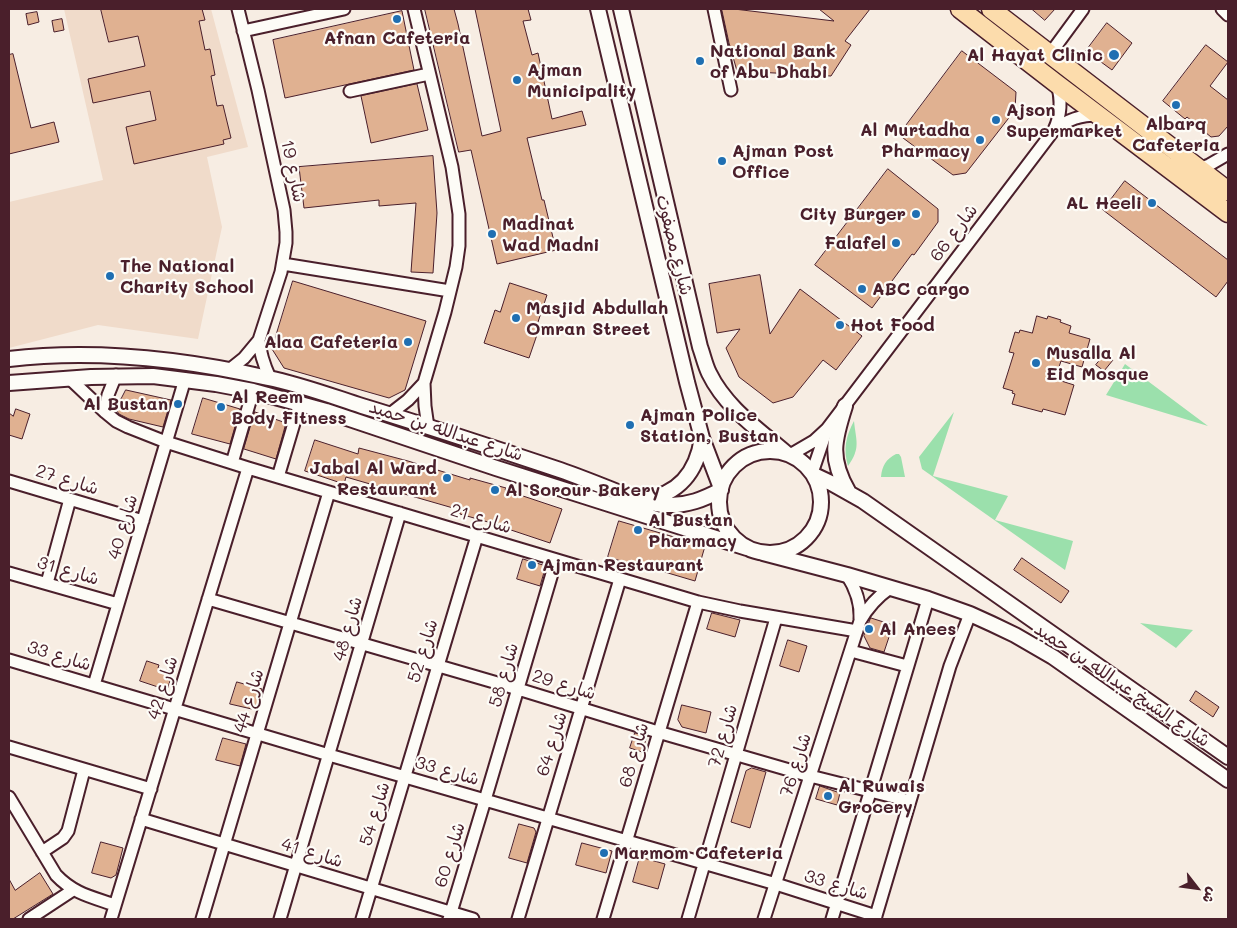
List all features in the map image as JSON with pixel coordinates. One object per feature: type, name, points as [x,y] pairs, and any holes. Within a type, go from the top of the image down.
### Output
[{"type":"main road","points":[[960,9],[1228,213]]},
{"type":"main road","points":[[991,9],[1199,169],[1228,186]]},
{"type":"street","name":"شارع 19","points":[[229,370],[244,358],[259,340],[283,264],[286,232],[284,210],[238,9]]},
{"type":"street","points":[[243,31],[344,9]]},
{"type":"street","points":[[414,9],[452,166],[459,210],[459,246],[450,291],[424,383],[428,427]]},
{"type":"street","name":"شارع مصفوت","points":[[598,9],[685,373],[702,438],[721,489]]},
{"type":"street","name":"شارع مصفوت","points":[[621,9],[700,347],[708,372],[735,410],[788,455]]},
{"type":"street","points":[[714,9],[731,90]]},
{"type":"street","points":[[1050,54],[1083,9]]},
{"type":"street","points":[[1222,9],[1228,15]]},
{"type":"street","points":[[350,91],[429,74]]},
{"type":"street","name":"شارع 66","points":[[1054,130],[1060,107],[1057,84]]},
{"type":"street","name":"شارع 66","points":[[788,455],[814,441],[827,429],[1054,130],[1062,124],[1079,117],[1098,115]]},
{"type":"street","points":[[1199,169],[1228,154]]},
{"type":"street","points":[[283,264],[450,291]]},
{"type":"street","name":"شارع 19","points":[[259,340],[262,360],[270,378]]},
{"type":"street","points":[[49,356],[57,364],[55,375],[50,379]]},
{"type":"street","name":"شارع عبدالله بن حميد","points":[[9,359],[49,356],[115,356],[153,359],[229,370],[270,378],[390,414],[562,470],[653,504],[667,506],[695,502],[721,489]]},
{"type":"street","points":[[105,412],[108,395],[116,375]]},
{"type":"street","name":"شارع عبدالله بن حميد","points":[[9,383],[116,375],[153,376],[185,379],[252,392],[300,403],[746,548]]},
{"type":"street","name":"شارع 21","points":[[69,378],[116,421],[166,442],[248,468],[698,602],[776,618],[859,626]]},
{"type":"street","name":"شارع 40","points":[[94,685],[185,379]]},
{"type":"street","points":[[390,414],[408,400],[424,383]]},
{"type":"street","points":[[232,462],[252,392]]},
{"type":"street","points":[[278,477],[300,403]]},
{"type":"street","points":[[845,406],[837,430],[835,455],[841,480],[848,491]]},
{"type":"street","name":"شارع 66","points":[[813,474],[827,429]]},
{"type":"street","points":[[639,500],[653,498],[678,486],[688,476],[695,464],[702,438]]},
{"type":"street","points":[[760,452],[774,452],[798,459],[813,474],[820,489],[819,517],[813,530],[803,541],[791,549],[777,553],[763,553],[746,548],[733,538],[724,523],[720,507],[721,489],[727,476],[736,465],[747,457],[760,452]]},
{"type":"street","name":"شارع 42","points":[[111,919],[248,468]]},
{"type":"street","name":"شارع الشيخ عبدالله بن حميد","points":[[813,474],[864,500],[1228,757]]},
{"type":"street","name":"شارع 27","points":[[9,481],[143,521]]},
{"type":"street","name":"شارع 44","points":[[202,919],[329,492]]},
{"type":"street","points":[[46,583],[70,499]]},
{"type":"street","name":"شارع 48","points":[[280,919],[400,513]]},
{"type":"street","name":"شارع 52","points":[[404,777],[477,536]]},
{"type":"street","name":"شارع الشيخ عبدالله بن حميد","points":[[763,553],[928,599],[970,614],[1015,635],[1053,657],[1228,780]]},
{"type":"street","name":"شارع 58","points":[[485,800],[556,560]]},
{"type":"street","name":"شارع 31","points":[[9,573],[118,604]]},
{"type":"street","name":"شارع 76","points":[[846,575],[856,592],[860,611],[859,626]]},
{"type":"street","name":"شارع 64","points":[[518,919],[620,579]]},
{"type":"street","name":"شارع 76","points":[[764,919],[859,626],[866,611],[873,602],[890,588]]},
{"type":"street","name":"شارع 29","points":[[208,599],[810,776],[910,801]]},
{"type":"street","points":[[832,919],[928,599]]},
{"type":"street","name":"شارع 68","points":[[603,919],[698,602]]},
{"type":"street","points":[[876,918],[953,657],[970,614]]},
{"type":"street","name":"شارع 72","points":[[688,919],[776,618]]},
{"type":"street","points":[[851,651],[907,666]]},
{"type":"street","name":"شارع 33","points":[[9,660],[328,755],[776,884],[876,918]]},
{"type":"street","points":[[1141,720],[1140,715],[1144,707],[1152,704]]},
{"type":"street","points":[[9,747],[151,789]]},
{"type":"street","points":[[42,852],[63,838],[68,831],[84,770]]},
{"type":"street","name":"شارع 54","points":[[362,919],[404,777]]},
{"type":"street","points":[[10,800],[56,875],[64,883],[73,890],[116,905]]},
{"type":"street","name":"شارع 60","points":[[450,916],[485,800]]},
{"type":"street","name":"شارع 41","points":[[141,820],[371,889],[450,916],[473,919]]},
{"type":"street","points":[[29,919],[73,890]]},
{"type":"shaded area","points":[[64,9],[211,9],[248,147],[207,157],[222,227],[198,339],[98,325],[9,348],[9,202],[103,180]]},
{"type":"green space","points":[[1125,364],[1208,426],[1106,395]]},
{"type":"green space","points":[[954,412],[933,476],[1008,496],[995,520],[1073,541],[1065,570],[922,469],[919,457]]},
{"type":"green space","points":[[854,421],[856,449],[848,466],[846,443]]},
{"type":"green space","points":[[896,454],[899,454],[901,457],[905,477],[881,477],[885,463]]},
{"type":"green space","points":[[1140,623],[1193,630],[1176,648]]},
{"type":"building","points":[[101,9],[202,9],[205,20],[199,21],[205,50],[210,49],[215,75],[211,76],[217,106],[223,105],[231,138],[223,140],[224,144],[134,164],[126,127],[156,120],[150,91],[93,103],[88,79],[145,66],[138,36],[109,42]]},
{"type":"building","points":[[425,9],[454,9],[482,136],[501,131],[475,9],[528,9],[531,20],[523,21],[532,55],[538,53],[552,119],[582,111],[586,125],[527,138],[556,250],[497,264],[471,150],[459,152]]},
{"type":"building","points":[[722,9],[834,21],[819,9],[870,9],[845,41],[851,45],[831,76],[737,71]]},
{"type":"building","points":[[1032,9],[1055,9],[1045,20]]},
{"type":"building","points":[[402,11],[414,70],[285,98],[273,40]]},
{"type":"building","points":[[37,12],[39,22],[28,25],[26,14]]},
{"type":"building","points":[[62,19],[64,30],[54,32],[52,21]]},
{"type":"building","points":[[1107,23],[1132,43],[1112,70],[1086,51]]},
{"type":"building","points":[[1206,45],[1228,62],[1210,86],[1228,100],[1228,126],[1219,136],[1211,137],[1187,117],[1185,119],[1163,101]]},
{"type":"building","points":[[962,51],[1016,92],[1015,110],[966,173],[953,175],[899,135]]},
{"type":"building","points":[[13,54],[31,128],[54,122],[59,142],[9,154],[9,55]]},
{"type":"building","points":[[417,84],[428,130],[371,143],[361,96]]},
{"type":"building","points":[[433,156],[437,213],[433,273],[411,272],[416,203],[379,206],[379,200],[304,208],[299,167]]},
{"type":"building","points":[[888,169],[938,209],[938,222],[872,308],[815,265]]},
{"type":"building","points":[[1125,181],[1228,260],[1228,281],[1216,297],[1103,210]]},
{"type":"building","points":[[760,275],[770,334],[800,289],[862,336],[836,370],[823,360],[793,397],[773,403],[739,377],[726,348],[740,329],[717,333],[709,284]]},
{"type":"building","points":[[293,281],[426,321],[405,390],[389,398],[284,368],[272,349]]},
{"type":"building","name":"Masjid Abdullah Omran Street","points":[[510,283],[547,295],[537,325],[540,326],[529,358],[484,343],[495,310],[500,312]]},
{"type":"building","name":"Musalla Al Eid Mosque","points":[[1037,316],[1047,319],[1048,316],[1061,320],[1060,322],[1071,326],[1069,333],[1090,339],[1082,367],[1061,361],[1055,379],[1074,385],[1065,415],[1043,409],[1042,412],[1012,404],[1015,394],[1012,393],[1013,391],[1003,388],[1014,353],[1009,352],[1015,332],[1019,333],[1020,330],[1032,333]]},
{"type":"building","points":[[1105,354],[1113,360],[1104,371],[1096,365]]},
{"type":"building","points":[[126,390],[171,400],[163,427],[129,419],[119,414],[117,407]]},
{"type":"building","points":[[203,398],[240,409],[230,444],[192,434]]},
{"type":"building","points":[[16,409],[30,414],[22,439],[9,435],[9,413],[13,416]]},
{"type":"building","points":[[255,412],[286,423],[276,459],[244,449]]},
{"type":"building","points":[[315,440],[358,454],[359,448],[470,480],[470,478],[506,488],[505,490],[562,509],[550,543],[509,528],[460,514],[460,510],[346,477],[344,484],[305,471]]},
{"type":"building","points":[[619,521],[705,546],[695,581],[608,557]]},
{"type":"building","points":[[1022,558],[1069,591],[1061,603],[1014,570]]},
{"type":"building","points":[[523,559],[543,565],[545,569],[540,586],[517,579]]},
{"type":"building","points":[[712,613],[740,620],[735,637],[707,629]]},
{"type":"building","points":[[871,618],[893,625],[884,652],[870,648],[864,636]]},
{"type":"building","points":[[788,640],[807,646],[799,672],[780,666]]},
{"type":"building","points":[[147,661],[159,665],[158,668],[173,672],[167,690],[140,681]]},
{"type":"building","points":[[237,682],[262,689],[256,710],[230,704]]},
{"type":"building","points":[[1196,691],[1219,707],[1213,717],[1190,701]]},
{"type":"building","points":[[682,705],[711,712],[706,733],[682,727],[678,720]]},
{"type":"building","points":[[635,733],[647,736],[642,752],[630,748]]},
{"type":"building","points":[[223,738],[246,744],[240,766],[216,760]]},
{"type":"building","points":[[752,768],[766,772],[750,828],[731,822],[746,771]]},
{"type":"building","name":"Al Ruwais Grocery","points":[[820,786],[840,793],[837,805],[816,799]]},
{"type":"building","points":[[519,824],[534,828],[536,832],[527,863],[509,858]]},
{"type":"building","points":[[101,842],[123,848],[116,875],[111,878],[92,873]]},
{"type":"building","points":[[582,843],[612,851],[606,873],[576,865]]},
{"type":"building","points":[[640,857],[665,864],[658,889],[633,882]]},
{"type":"building","points":[[40,873],[53,894],[13,919],[9,919],[9,879],[15,890]]},
{"type":"place","name":"Afnan Cafeteria","points":[[397,19]]},
{"type":"place","name":"Al Hayat Clinic","points":[[1114,55]]},
{"type":"place","name":"National Bank of Abu Dhabi","points":[[700,61]]},
{"type":"place","name":"Ajman Municipality","points":[[517,80]]},
{"type":"place","name":"Albarq Cafeteria","points":[[1176,105]]},
{"type":"place","name":"Ajson Supermarket","points":[[996,120]]},
{"type":"place","name":"Al Murtadha Pharmacy","points":[[980,140]]},
{"type":"place","name":"Ajman Post Office","points":[[722,161]]},
{"type":"place","name":"AL Heeli","points":[[1152,203]]},
{"type":"place","name":"City Burger","points":[[916,214]]},
{"type":"place","name":"Madinat Wad Madni","points":[[492,234]]},
{"type":"place","name":"Falafel","points":[[896,243]]},
{"type":"place","name":"The National Charity School","points":[[110,276]]},
{"type":"place","name":"ABC cargo","points":[[862,289]]},
{"type":"place","name":"Masjid Abdullah Omran Street","points":[[516,318]]},
{"type":"place","name":"Hot Food","points":[[840,325]]},
{"type":"place","name":"Alaa Cafeteria","points":[[408,342]]},
{"type":"place","name":"Musalla Al Eid Mosque","points":[[1036,363]]},
{"type":"place","name":"Al Bustan","points":[[178,404]]},
{"type":"place","name":"Al Reem Body Fitness","points":[[221,407]]},
{"type":"place","name":"Ajman Police Station, Bustan","points":[[630,425]]},
{"type":"place","name":"Jabal Al Ward Restaurant","points":[[447,478]]},
{"type":"place","name":"Al Sorour Bakery","points":[[495,490]]},
{"type":"place","name":"Al Bustan Pharmacy","points":[[638,530]]},
{"type":"place","name":"Ajman Restaurant","points":[[532,565]]},
{"type":"place","name":"Al Anees","points":[[869,629]]},
{"type":"place","name":"Al Ruwais Grocery","points":[[828,796]]},
{"type":"place","name":"Marmom Cafeteria","points":[[604,853]]}]
